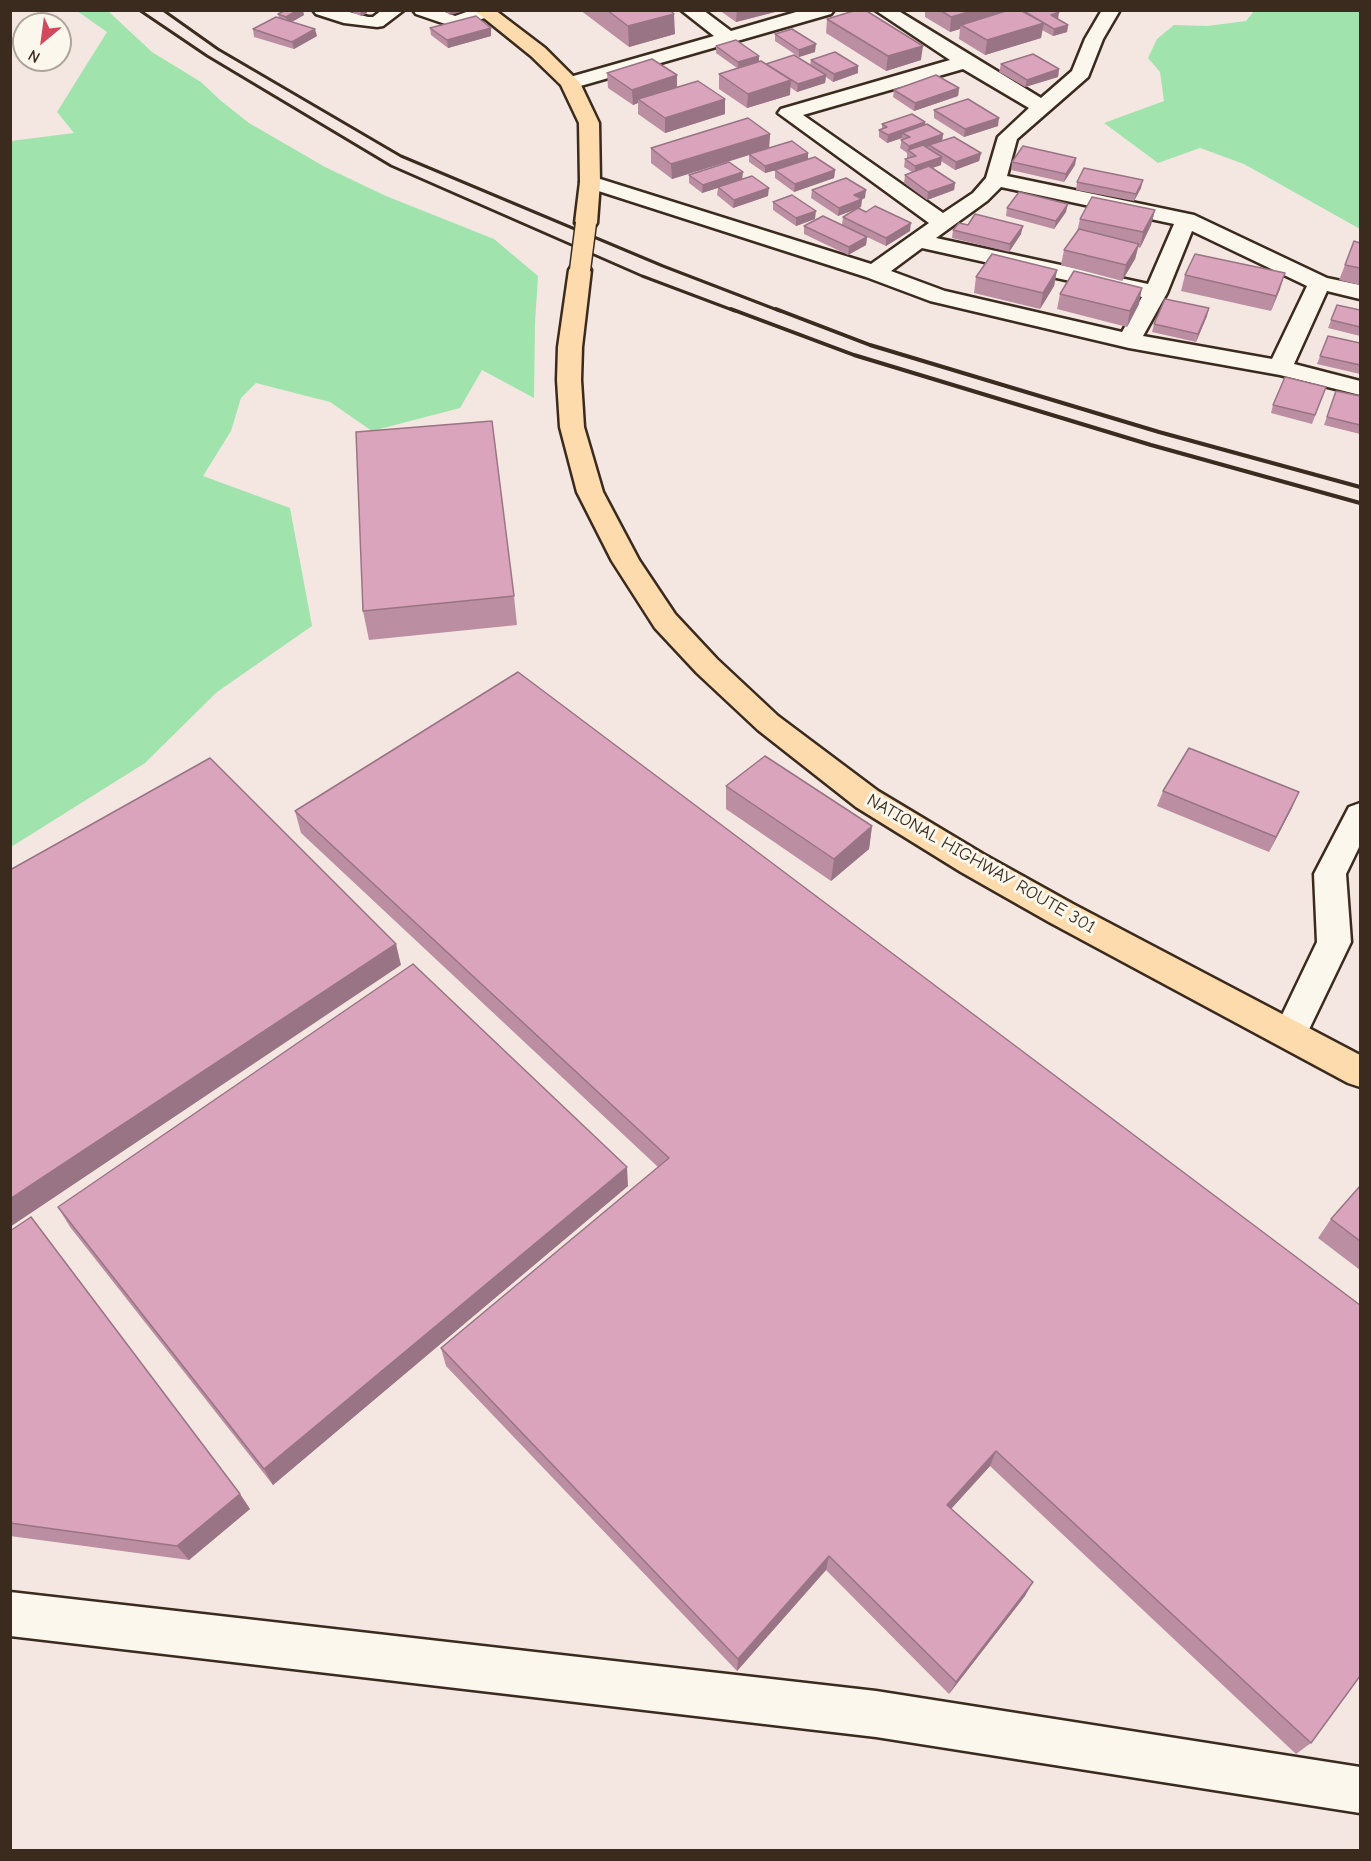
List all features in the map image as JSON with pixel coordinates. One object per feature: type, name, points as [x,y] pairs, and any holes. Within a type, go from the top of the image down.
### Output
[{"type":"highway","name":"NATIONAL HIGHWAY ROUTE 301","points":[[484,11],[538,51],[570,82],[589,123],[590,182],[570,347],[569,380],[572,427],[590,492],[626,561],[665,621],[706,666],[768,723],[867,799],[1051,907],[1360,1072]]},
{"type":"street","points":[[322,10],[368,22],[377,22],[394,10]]},
{"type":"street","points":[[422,10],[454,22],[484,11]]},
{"type":"street","points":[[690,10],[729,38]]},
{"type":"street","points":[[570,82],[825,10]]},
{"type":"street","points":[[884,10],[965,62],[1042,107]]},
{"type":"street","points":[[874,272],[921,241],[980,197],[996,180],[1008,137],[1081,73],[1094,39],[1112,10]]},
{"type":"street","points":[[944,224],[788,113],[965,62]]},
{"type":"street","points":[[996,180],[1186,220],[1320,284],[1360,292]]},
{"type":"street","points":[[590,182],[874,272],[938,296],[1129,341],[1280,368],[1360,388]]},
{"type":"street","points":[[1129,341],[1156,293],[1186,220]]},
{"type":"street","points":[[921,241],[1156,293]]},
{"type":"street","points":[[1280,368],[1320,284]]},
{"type":"street","points":[[1290,1034],[1334,942],[1330,874],[1360,815]]},
{"type":"street","points":[[10,1614],[876,1714],[1360,1790]]},
{"type":"green space","points":[[77,11],[108,11],[152,52],[201,82],[249,123],[325,167],[386,196],[494,239],[538,276],[534,398],[482,370],[460,408],[372,431],[330,402],[256,383],[241,398],[231,431],[203,476],[290,508],[312,626],[217,692],[145,763],[11,847],[11,141],[74,133],[57,112],[107,32]]},
{"type":"green space","points":[[1254,11],[1360,11],[1360,229],[1244,164],[1200,148],[1158,163],[1104,123],[1164,101],[1160,72],[1148,58],[1157,39],[1174,25],[1207,26],[1246,21]]},
{"type":"building","points":[[286,10],[298,10],[286,17],[278,14]]},
{"type":"building","points":[[607,10],[670,10],[674,14],[628,26]]},
{"type":"building","points":[[857,10],[865,10],[923,46],[888,56],[827,19]]},
{"type":"building","points":[[940,10],[975,10],[951,17]]},
{"type":"building","points":[[1009,10],[1020,10],[1044,23],[987,40],[961,25]]},
{"type":"building","points":[[1022,10],[1056,10],[1059,12],[1051,15],[1068,25],[1054,29]]},
{"type":"building","points":[[476,16],[491,28],[447,40],[430,28]]},
{"type":"building","points":[[276,17],[315,29],[292,42],[253,29]]},
{"type":"building","points":[[792,29],[816,44],[799,50],[775,34]]},
{"type":"building","points":[[736,40],[759,56],[738,62],[716,46]]},
{"type":"building","points":[[835,52],[858,66],[834,74],[811,60]]},
{"type":"building","points":[[1033,54],[1059,69],[1027,80],[1001,64]]},
{"type":"building","points":[[794,55],[826,75],[798,84],[766,64]]},
{"type":"building","points":[[652,59],[677,75],[632,90],[607,73]]},
{"type":"building","points":[[761,61],[791,80],[748,94],[719,74]]},
{"type":"building","points":[[936,75],[959,88],[915,103],[894,90]]},
{"type":"building","points":[[698,81],[725,99],[665,118],[638,99]]},
{"type":"building","points":[[968,99],[999,118],[965,129],[934,110]]},
{"type":"building","points":[[912,114],[925,122],[888,135],[879,130],[887,127],[882,124]]},
{"type":"building","points":[[748,118],[770,134],[671,164],[651,148]]},
{"type":"building","points":[[927,124],[943,134],[909,146],[901,140],[910,137],[902,133]]},
{"type":"building","points":[[954,137],[981,153],[956,162],[929,145]]},
{"type":"building","points":[[792,141],[808,153],[765,166],[749,154]]},
{"type":"building","points":[[923,145],[942,157],[915,166],[905,159],[916,156],[908,150]]},
{"type":"building","points":[[1023,146],[1076,158],[1066,174],[1012,162]]},
{"type":"building","points":[[815,157],[835,170],[795,184],[775,170]]},
{"type":"building","points":[[729,162],[743,172],[703,185],[689,175]]},
{"type":"building","points":[[929,166],[955,183],[928,192],[905,175]]},
{"type":"building","points":[[1084,168],[1143,180],[1136,194],[1077,182]]},
{"type":"building","points":[[752,176],[769,188],[734,200],[718,187]]},
{"type":"building","points":[[846,178],[866,190],[854,195],[862,199],[839,208],[812,190]]},
{"type":"building","points":[[1019,192],[1068,204],[1056,221],[1007,208]]},
{"type":"building","points":[[792,195],[816,211],[796,218],[773,202]]},
{"type":"building","points":[[1092,197],[1155,210],[1143,232],[1080,219]]},
{"type":"building","points":[[875,206],[911,223],[886,238],[843,217],[858,208],[866,212]]},
{"type":"building","points":[[975,214],[1023,226],[1010,244],[953,230],[959,223],[968,225]]},
{"type":"building","points":[[823,216],[867,237],[849,247],[804,226]]},
{"type":"building","points":[[1079,229],[1139,244],[1126,265],[1064,250]]},
{"type":"building","points":[[1354,241],[1360,243],[1360,268],[1345,265]]},
{"type":"building","points":[[992,254],[1057,270],[1043,293],[976,277]]},
{"type":"building","points":[[1195,254],[1285,273],[1276,296],[1185,275]]},
{"type":"building","points":[[1074,271],[1142,288],[1130,311],[1060,294]]},
{"type":"building","points":[[1165,299],[1209,308],[1198,334],[1154,324]]},
{"type":"building","points":[[1337,305],[1360,310],[1360,327],[1331,320]]},
{"type":"building","points":[[1328,336],[1360,343],[1360,365],[1320,356]]},
{"type":"building","points":[[1285,377],[1326,387],[1315,415],[1273,405]]},
{"type":"building","points":[[1336,391],[1360,396],[1360,425],[1327,417]]},
{"type":"building","points":[[492,421],[514,596],[363,611],[356,432]]},
{"type":"building","points":[[518,672],[1360,1305],[1360,1676],[1311,1743],[996,1451],[947,1505],[1033,1582],[956,1682],[829,1556],[738,1659],[441,1348],[669,1158],[295,811]]},
{"type":"building","points":[[1189,748],[1299,792],[1276,837],[1163,791]]},
{"type":"building","points":[[765,756],[872,826],[834,859],[726,786]]},
{"type":"building","points":[[210,758],[396,944],[10,1199],[10,870]]},
{"type":"building","points":[[413,964],[627,1167],[264,1469],[58,1207]]},
{"type":"building","points":[[1360,1186],[1360,1241],[1331,1219]]},
{"type":"building","points":[[31,1217],[240,1494],[177,1546],[10,1523],[10,1231]]},
{"type":"railway","points":[[139,10],[207,56],[391,166],[642,276],[735,311]]},
{"type":"railway","points":[[163,10],[218,49],[401,156],[663,266],[780,311]]},
{"type":"railway","points":[[731,309],[854,355],[1151,445],[1360,503]]},
{"type":"railway","points":[[776,309],[870,345],[1159,432],[1360,487]]}]
